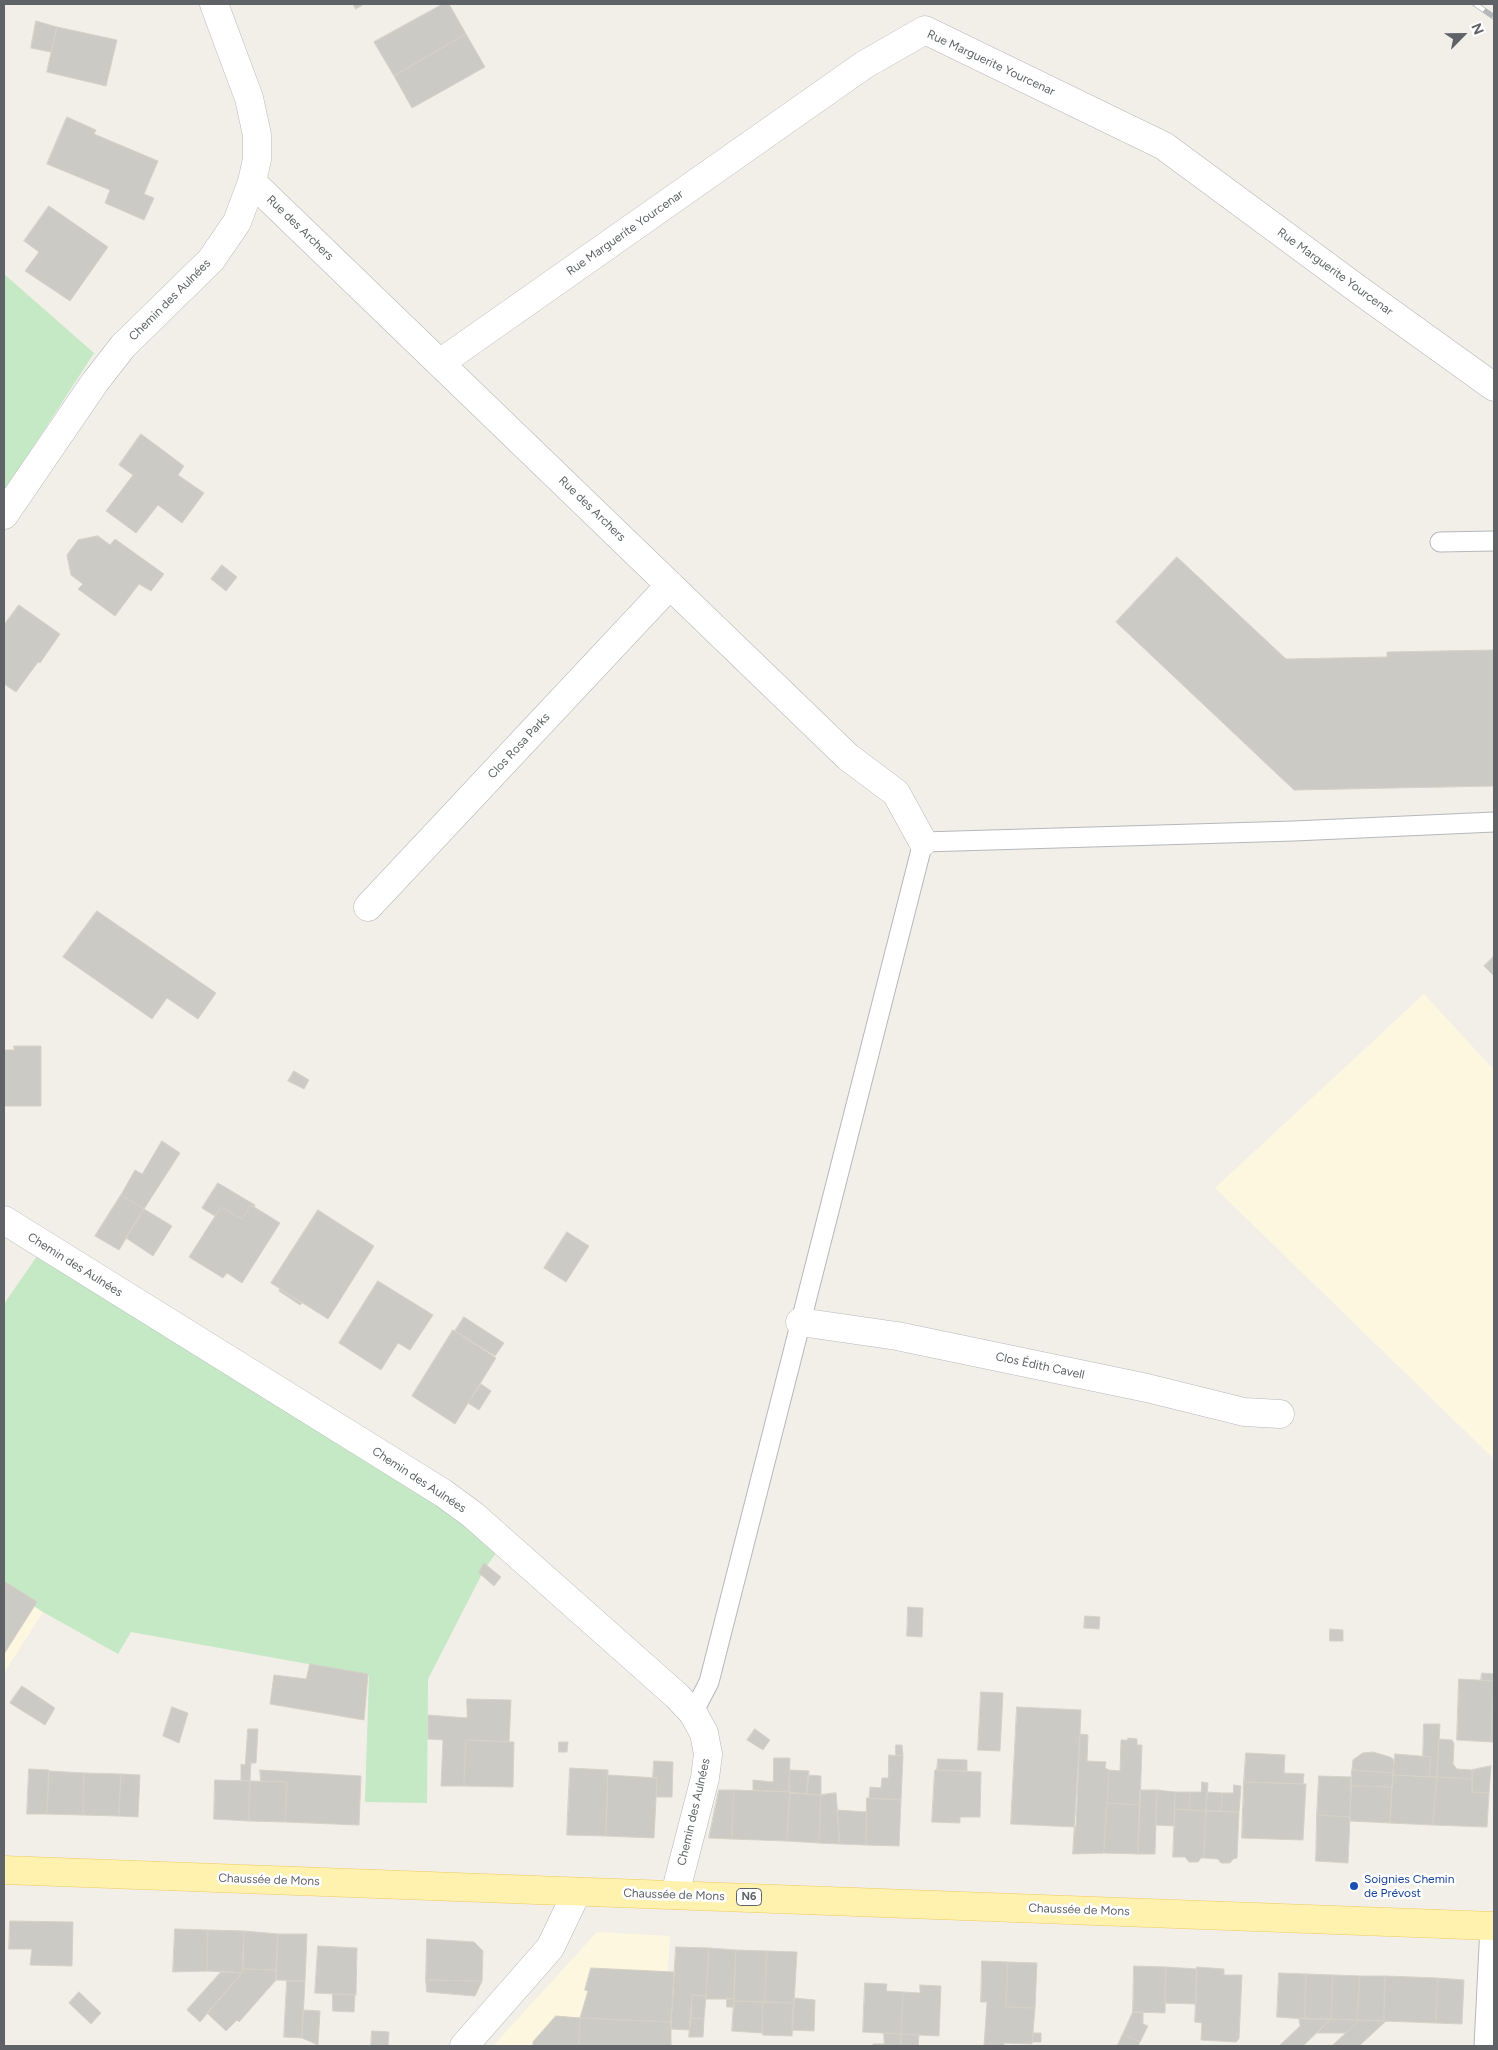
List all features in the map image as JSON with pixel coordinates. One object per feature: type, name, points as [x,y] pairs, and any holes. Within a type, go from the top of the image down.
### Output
[{"type":"main road","name":"Chaussée de Mons","points":[[4,1870],[1492,1926]]},
{"type":"street","name":"Chemin des Aulnées","points":[[4,515],[95,382],[123,346],[211,260],[237,222],[252,182],[256,159],[257,135],[249,98],[214,4]]},
{"type":"street","name":"Rue Marguerite Yourcenar","points":[[440,363],[864,66],[925,30],[1164,146],[1494,387]]},
{"type":"street","name":"Rue des Archers","points":[[252,182],[848,757],[896,793],[923,842]]},
{"type":"street","name":"Clos Rosa Parks","points":[[368,907],[670,585]]},
{"type":"street","name":"Chemin des Aulnées","points":[[4,1220],[443,1493],[473,1516],[678,1696],[693,1713],[704,1733],[708,1754],[705,1778],[675,1894]]},
{"type":"street","name":"Clos Édith Cavell","points":[[800,1322],[897,1336],[1147,1388],[1244,1412],[1280,1414]]},
{"type":"street","points":[[464,2046],[550,1948],[577,1892]]},
{"type":"lane","points":[[1440,542],[1494,541]]},
{"type":"lane","points":[[693,1713],[709,1682],[923,842],[1294,831],[1494,822]]},
{"type":"lane","points":[[1484,2046],[1492,1926]]},
{"type":"shaded area","points":[[1424,994],[1494,1070],[1494,1459],[1215,1188]]},
{"type":"shaded area","points":[[4,1587],[43,1612],[4,1673]]},
{"type":"shaded area","points":[[597,1932],[670,1936],[663,2046],[493,2046]]},
{"type":"green space","points":[[4,274],[94,353],[4,492]]},
{"type":"green space","points":[[44,1246],[503,1543],[484,1570],[428,1679],[427,1803],[365,1802],[369,1675],[131,1632],[118,1654],[43,1612],[4,1587],[4,1304]]},
{"type":"building","points":[[353,4],[364,4],[356,9]]},
{"type":"building","points":[[443,4],[449,4],[466,34],[394,76],[374,42]]},
{"type":"building","points":[[36,21],[57,27],[51,52],[31,48]]},
{"type":"building","points":[[57,27],[117,40],[106,86],[47,72]]},
{"type":"building","points":[[466,34],[485,67],[412,108],[394,76]]},
{"type":"building","points":[[67,117],[96,130],[94,134],[158,161],[144,194],[154,198],[144,220],[105,203],[110,190],[47,164]]},
{"type":"building","points":[[49,206],[108,247],[70,301],[25,271],[39,252],[24,241]]},
{"type":"building","points":[[141,434],[184,466],[178,475],[204,493],[182,523],[158,505],[136,533],[106,511],[133,475],[119,465]]},
{"type":"building","points":[[98,536],[110,545],[115,539],[164,574],[151,591],[139,584],[115,616],[78,589],[83,584],[71,575],[67,555],[78,540]]},
{"type":"building","points":[[1177,557],[1286,659],[1387,657],[1387,652],[1494,650],[1494,786],[1294,790],[1116,622]]},
{"type":"building","points":[[222,565],[237,577],[226,591],[211,579]]},
{"type":"building","points":[[19,605],[60,634],[40,663],[38,662],[16,692],[4,684],[4,625]]},
{"type":"building","points":[[97,911],[216,993],[198,1019],[167,998],[152,1019],[63,957]]},
{"type":"building","points":[[1494,956],[1494,976],[1484,966]]},
{"type":"building","points":[[14,1046],[41,1046],[41,1106],[4,1106],[4,1050],[14,1050]]},
{"type":"building","points":[[294,1071],[309,1080],[304,1089],[288,1081]]},
{"type":"building","points":[[162,1141],[180,1153],[144,1209],[121,1195],[135,1170],[142,1174]]},
{"type":"building","points":[[218,1183],[255,1205],[254,1207],[251,1205],[242,1219],[221,1207],[215,1216],[202,1208]]},
{"type":"building","points":[[121,1195],[144,1209],[119,1250],[95,1236]]},
{"type":"building","points":[[251,1205],[280,1223],[242,1283],[227,1273],[223,1278],[189,1257],[221,1207],[242,1219]]},
{"type":"building","points":[[144,1209],[172,1226],[153,1256],[126,1238]]},
{"type":"building","points":[[318,1210],[374,1246],[328,1319],[271,1283]]},
{"type":"building","points":[[567,1232],[589,1246],[566,1282],[544,1268]]},
{"type":"building","points":[[378,1281],[433,1315],[410,1350],[398,1343],[381,1370],[339,1343]]},
{"type":"building","points":[[280,1289],[302,1303],[300,1305],[279,1291]]},
{"type":"building","points":[[464,1317],[504,1343],[495,1356],[455,1331]]},
{"type":"building","points":[[453,1330],[496,1358],[455,1424],[412,1396]]},
{"type":"building","points":[[481,1384],[491,1391],[479,1410],[468,1403]]},
{"type":"building","points":[[484,1563],[501,1577],[494,1586],[479,1573]]},
{"type":"building","points":[[4,1581],[37,1602],[4,1654]]},
{"type":"building","points":[[908,1607],[923,1608],[922,1637],[907,1636]]},
{"type":"building","points":[[1085,1616],[1100,1617],[1099,1629],[1084,1628]]},
{"type":"building","points":[[1330,1629],[1343,1630],[1343,1641],[1330,1641]]},
{"type":"building","points":[[310,1664],[368,1674],[364,1720],[270,1704],[274,1675],[306,1679]]},
{"type":"building","points":[[1482,1673],[1494,1674],[1494,1681],[1481,1680]]},
{"type":"building","points":[[1459,1679],[1494,1681],[1491,1742],[1457,1740]]},
{"type":"building","points":[[1494,1681],[1494,1742],[1491,1742]]},
{"type":"building","points":[[22,1686],[55,1708],[45,1725],[10,1703]]},
{"type":"building","points":[[981,1692],[1003,1693],[1000,1751],[978,1750]]},
{"type":"building","points":[[467,1699],[511,1700],[509,1742],[466,1740],[464,1786],[441,1786],[443,1740],[428,1739],[428,1715],[467,1718]]},
{"type":"building","points":[[172,1707],[188,1713],[179,1743],[163,1736]]},
{"type":"building","points":[[1017,1707],[1081,1710],[1076,1827],[1011,1824]]},
{"type":"building","points":[[1424,1724],[1440,1724],[1437,1777],[1429,1777],[1431,1757],[1423,1756]]},
{"type":"building","points":[[248,1729],[258,1729],[256,1763],[251,1763],[250,1781],[241,1780],[241,1764],[245,1765]]},
{"type":"building","points":[[755,1729],[770,1740],[763,1750],[747,1740]]},
{"type":"building","points":[[1080,1734],[1088,1735],[1087,1761],[1106,1762],[1105,1768],[1109,1770],[1104,1853],[1073,1854]]},
{"type":"building","points":[[1128,1738],[1137,1739],[1137,1745],[1142,1745],[1140,1805],[1107,1803],[1109,1770],[1120,1771],[1121,1740],[1128,1740]]},
{"type":"building","points":[[1439,1739],[1452,1740],[1454,1744],[1453,1764],[1457,1769],[1472,1770],[1472,1779],[1437,1777]]},
{"type":"building","points":[[466,1740],[514,1742],[513,1787],[464,1786]]},
{"type":"building","points":[[559,1742],[568,1742],[567,1752],[559,1752]]},
{"type":"building","points":[[896,1745],[902,1745],[903,1756],[896,1755]]},
{"type":"building","points":[[1373,1752],[1390,1757],[1394,1760],[1393,1773],[1352,1770],[1353,1760],[1363,1753]]},
{"type":"building","points":[[1246,1753],[1285,1755],[1284,1773],[1304,1774],[1303,1784],[1244,1782]]},
{"type":"building","points":[[1395,1754],[1431,1757],[1429,1777],[1393,1775]]},
{"type":"building","points":[[889,1755],[903,1756],[901,1800],[869,1798],[870,1787],[881,1788],[882,1778],[888,1778]]},
{"type":"building","points":[[774,1758],[790,1758],[789,1792],[753,1790],[753,1780],[773,1782]]},
{"type":"building","points":[[938,1759],[967,1760],[967,1771],[937,1770]]},
{"type":"building","points":[[654,1761],[673,1762],[672,1797],[656,1797],[657,1778],[653,1777]]},
{"type":"building","points":[[1491,1766],[1489,1793],[1472,1792],[1472,1770]]},
{"type":"building","points":[[570,1768],[608,1770],[606,1836],[567,1835]]},
{"type":"building","points":[[29,1769],[49,1770],[47,1814],[27,1814]]},
{"type":"building","points":[[260,1770],[361,1776],[359,1825],[285,1822],[287,1782],[261,1781]]},
{"type":"building","points":[[790,1770],[809,1771],[807,1794],[789,1792]]},
{"type":"building","points":[[935,1770],[981,1772],[980,1817],[960,1817],[960,1823],[932,1822]]},
{"type":"building","points":[[1352,1770],[1393,1773],[1392,1787],[1351,1786]]},
{"type":"building","points":[[49,1771],[84,1773],[83,1815],[47,1814]]},
{"type":"building","points":[[84,1773],[121,1774],[119,1816],[83,1815]]},
{"type":"building","points":[[121,1774],[140,1775],[138,1817],[119,1816]]},
{"type":"building","points":[[608,1775],[657,1778],[654,1838],[606,1836]]},
{"type":"building","points":[[808,1775],[821,1776],[821,1795],[807,1794]]},
{"type":"building","points":[[1393,1775],[1437,1777],[1433,1825],[1390,1823]]},
{"type":"building","points":[[1319,1776],[1352,1777],[1350,1817],[1317,1815]]},
{"type":"building","points":[[1437,1777],[1472,1779],[1472,1792],[1489,1793],[1487,1827],[1433,1825]]},
{"type":"building","points":[[215,1780],[250,1781],[249,1821],[214,1819]]},
{"type":"building","points":[[250,1781],[287,1782],[285,1822],[249,1821]]},
{"type":"building","points":[[1202,1782],[1208,1783],[1206,1811],[1189,1810],[1190,1792],[1201,1792]]},
{"type":"building","points":[[1244,1782],[1306,1784],[1303,1840],[1242,1838]]},
{"type":"building","points":[[1234,1785],[1241,1786],[1239,1812],[1221,1811],[1222,1793],[1233,1793]]},
{"type":"building","points":[[1351,1786],[1392,1787],[1390,1823],[1350,1821]]},
{"type":"building","points":[[719,1790],[734,1790],[732,1839],[709,1838]]},
{"type":"building","points":[[734,1790],[790,1792],[787,1841],[732,1839]]},
{"type":"building","points":[[1140,1790],[1157,1790],[1155,1854],[1138,1854]]},
{"type":"building","points":[[1157,1790],[1175,1792],[1174,1826],[1156,1825]]},
{"type":"building","points":[[1175,1792],[1190,1792],[1189,1810],[1175,1809]]},
{"type":"building","points":[[1207,1792],[1222,1793],[1221,1811],[1206,1811]]},
{"type":"building","points":[[790,1793],[821,1795],[819,1843],[787,1841]]},
{"type":"building","points":[[836,1793],[840,1844],[819,1843],[821,1795]]},
{"type":"building","points":[[867,1798],[901,1800],[899,1846],[866,1845]]},
{"type":"building","points":[[1107,1803],[1140,1805],[1138,1854],[1104,1853]]},
{"type":"building","points":[[1175,1809],[1206,1811],[1204,1858],[1201,1858],[1198,1862],[1189,1862],[1185,1857],[1173,1857]]},
{"type":"building","points":[[837,1810],[867,1812],[866,1845],[840,1844]]},
{"type":"building","points":[[1206,1811],[1239,1812],[1237,1858],[1233,1859],[1230,1863],[1221,1863],[1218,1859],[1204,1858]]},
{"type":"building","points":[[1317,1815],[1350,1817],[1348,1863],[1316,1861]]},
{"type":"building","points":[[10,1921],[73,1922],[72,1966],[30,1965],[32,1949],[9,1949]]},
{"type":"building","points":[[175,1929],[208,1930],[207,1971],[173,1972]]},
{"type":"building","points":[[208,1930],[244,1931],[242,1973],[207,1971]]},
{"type":"building","points":[[244,1931],[278,1934],[276,1970],[243,1969]]},
{"type":"building","points":[[278,1934],[307,1934],[305,1981],[276,1980]]},
{"type":"building","points":[[427,1939],[474,1942],[483,1951],[482,1981],[426,1980]]},
{"type":"building","points":[[318,1946],[357,1948],[356,1995],[315,1993]]},
{"type":"building","points":[[676,1947],[709,1948],[706,1996],[692,1995],[689,2030],[671,2029]]},
{"type":"building","points":[[709,1948],[736,1950],[734,1999],[706,1999]]},
{"type":"building","points":[[736,1950],[767,1951],[765,2002],[734,2001]]},
{"type":"building","points":[[767,1951],[797,1952],[794,2003],[765,2002]]},
{"type":"building","points":[[982,1961],[1008,1962],[1006,2007],[1035,2008],[1032,2044],[1004,2043],[1004,2046],[984,2046],[987,2002],[981,2002]]},
{"type":"building","points":[[1008,1962],[1037,1963],[1035,2008],[1006,2007]]},
{"type":"building","points":[[1134,1966],[1166,1967],[1165,2013],[1133,2012]]},
{"type":"building","points":[[1166,1967],[1197,1969],[1196,2004],[1165,2003]]},
{"type":"building","points":[[1197,1967],[1224,1969],[1224,1975],[1242,1975],[1239,2039],[1236,2042],[1201,2040],[1202,2023],[1195,2022]]},
{"type":"building","points":[[591,1968],[674,1972],[671,2022],[580,2018],[588,1991],[585,1990]]},
{"type":"building","points":[[243,1969],[276,1970],[276,1980],[239,2022],[237,2020],[226,2031],[207,2013],[242,1973]]},
{"type":"building","points":[[222,1971],[242,1973],[200,2022],[187,2010]]},
{"type":"building","points":[[1279,1973],[1306,1974],[1305,2019],[1277,2017]]},
{"type":"building","points":[[1306,1974],[1333,1975],[1331,2019],[1305,2019]]},
{"type":"building","points":[[1333,1975],[1360,1976],[1357,2020],[1331,2019]]},
{"type":"building","points":[[1360,1976],[1385,1976],[1384,2021],[1357,2020]]},
{"type":"building","points":[[1385,1976],[1438,1978],[1436,2023],[1384,2021]]},
{"type":"building","points":[[1438,1978],[1464,1980],[1462,2024],[1436,2023]]},
{"type":"building","points":[[426,1980],[482,1981],[475,1996],[427,1992]]},
{"type":"building","points":[[287,1981],[305,1981],[302,2038],[284,2037]]},
{"type":"building","points":[[865,1983],[887,1984],[886,1991],[903,1992],[901,2034],[863,2032]]},
{"type":"building","points":[[920,1985],[941,1986],[939,2036],[901,2034],[903,1992],[920,1993]]},
{"type":"building","points":[[79,1992],[101,2013],[91,2024],[69,2003]]},
{"type":"building","points":[[333,1994],[355,1995],[354,2012],[333,2011]]},
{"type":"building","points":[[692,1995],[706,1996],[704,2019],[691,2018]]},
{"type":"building","points":[[727,1998],[734,1999],[734,2007],[727,2007]]},
{"type":"building","points":[[794,1998],[815,2000],[814,2031],[792,2030]]},
{"type":"building","points":[[734,2001],[763,2002],[762,2033],[732,2031]]},
{"type":"building","points":[[763,2002],[794,2003],[792,2036],[763,2035]]},
{"type":"building","points":[[303,2010],[320,2011],[318,2045],[302,2038]]},
{"type":"building","points":[[1133,2012],[1143,2012],[1143,2024],[1148,2026],[1140,2042],[1123,2034]]},
{"type":"building","points":[[556,2016],[580,2018],[579,2046],[533,2046],[533,2042]]},
{"type":"building","points":[[580,2018],[671,2022],[671,2046],[579,2046]]},
{"type":"building","points":[[691,2018],[704,2019],[703,2037],[689,2037]]},
{"type":"building","points":[[1299,2018],[1331,2019],[1303,2046],[1279,2046],[1300,2026]]},
{"type":"building","points":[[1331,2019],[1360,2020],[1346,2033],[1317,2033]]},
{"type":"building","points":[[1360,2020],[1386,2021],[1359,2046],[1332,2046]]},
{"type":"building","points":[[372,2031],[389,2032],[388,2046],[371,2046]]},
{"type":"building","points":[[884,2033],[901,2034],[901,2046],[873,2046],[873,2044],[884,2044]]},
{"type":"building","points":[[1033,2033],[1041,2033],[1041,2042],[1033,2042]]},
{"type":"building","points":[[901,2034],[919,2035],[918,2046],[901,2046]]},
{"type":"building","points":[[1123,2034],[1140,2042],[1138,2046],[1118,2045]]},
{"type":"railway","points":[[1475,4],[1494,17]]},
{"type":"place","name":"Soignies Chemin de Prévost","points":[[1354,1886]]}]
